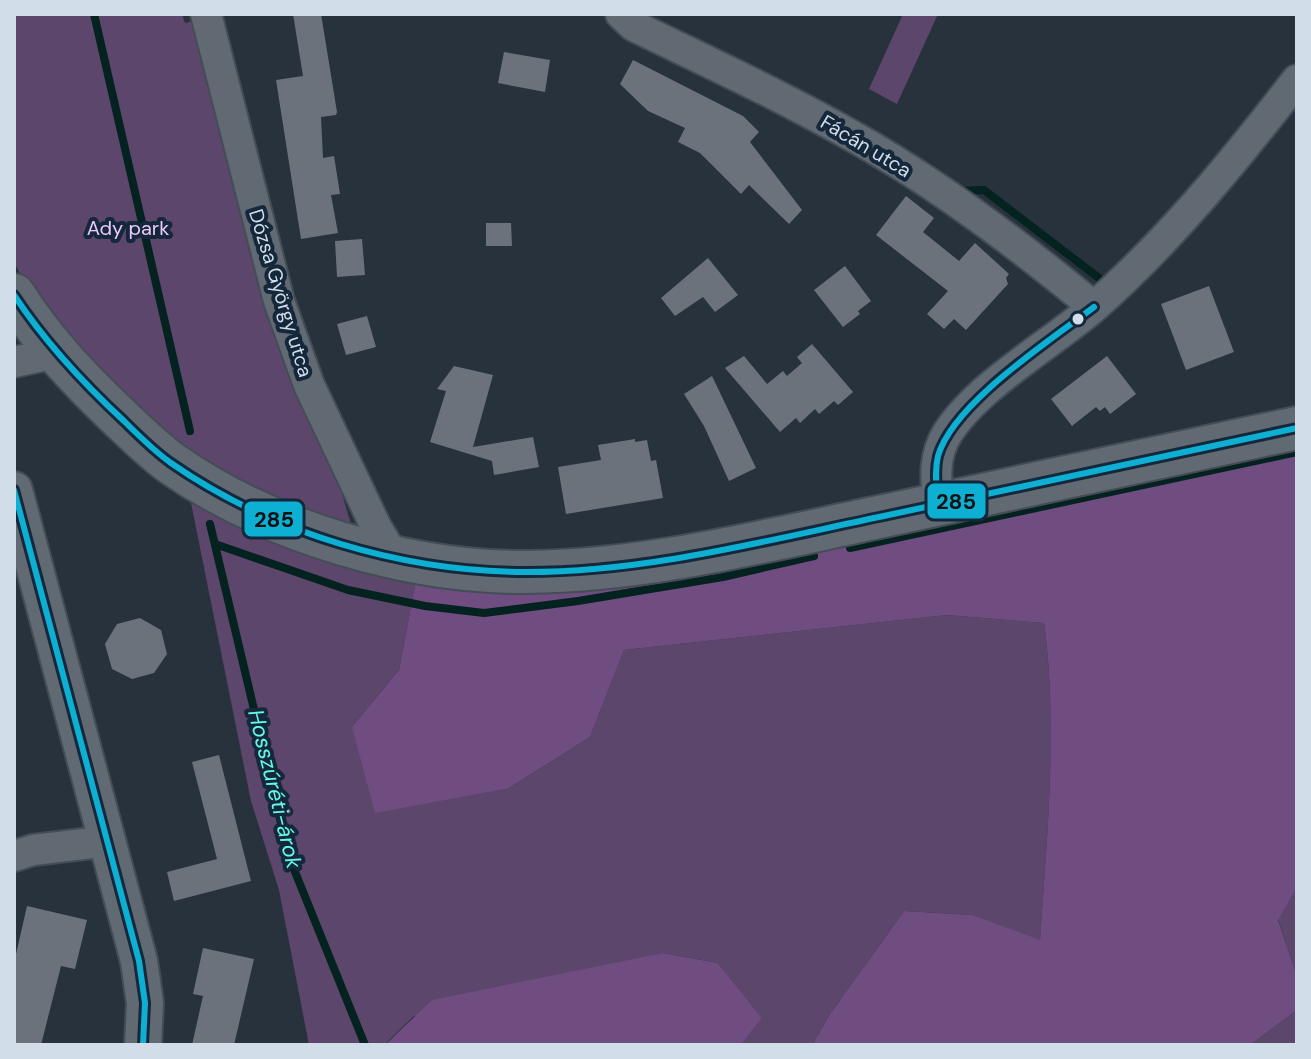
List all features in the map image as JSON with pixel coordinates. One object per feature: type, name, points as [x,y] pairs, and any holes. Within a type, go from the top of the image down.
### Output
[{"type":"main road","points":[[14,295],[80,380],[171,463],[280,521],[338,543],[459,568],[525,572],[604,567],[684,556],[1297,428]]},
{"type":"street","name":"Dózsa György utca","points":[[206,14],[279,301],[309,385],[374,525],[394,557]]},
{"type":"street","name":"Fácán utca","points":[[621,14],[634,26],[860,139],[1014,242],[1094,307]]},
{"type":"street","points":[[938,505],[935,468],[947,434],[984,394],[1094,307],[1159,245],[1234,162],[1297,80]]},
{"type":"street","points":[[14,362],[56,353]]},
{"type":"street","points":[[14,490],[139,961],[145,1003],[143,1045]]},
{"type":"street","points":[[14,856],[33,850],[109,841]]},
{"type":"green space","name":"Ady park","points":[[14,14],[182,14],[185,23],[194,21],[213,109],[268,307],[341,491],[352,527],[259,493],[177,445],[110,389],[30,289],[14,263]]},
{"type":"green space","points":[[903,14],[938,14],[897,104],[869,89]]},
{"type":"green space","points":[[188,488],[417,575],[399,670],[352,727],[509,788],[590,737],[624,650],[947,615],[1044,623],[1051,741],[1040,941],[973,915],[904,911],[830,1014],[812,1045],[741,1045],[762,1018],[718,963],[663,953],[414,1016],[387,1042],[388,1045],[309,1045],[279,890],[251,801]]},
{"type":"green space","points":[[1297,887],[1297,976],[1278,919]]},
{"type":"green space","points":[[1297,1010],[1297,1045],[1250,1045]]},
{"type":"shaded area","points":[[1297,440],[1297,887],[1278,920],[1297,976],[1297,1010],[1250,1045],[812,1045],[830,1014],[904,911],[973,915],[1040,940],[1051,741],[1044,623],[947,615],[624,650],[590,737],[509,788],[375,813],[352,727],[399,670],[417,575],[478,584]]},
{"type":"shaded area","points":[[663,953],[718,963],[762,1018],[741,1045],[387,1043],[432,1000]]},
{"type":"building","points":[[293,14],[321,14],[337,112],[336,115],[321,117],[323,158],[334,156],[340,194],[331,195],[338,233],[301,239],[276,80],[303,76]]},
{"type":"building","points":[[504,52],[550,60],[545,92],[498,83]]},
{"type":"building","points":[[633,60],[743,116],[759,132],[750,142],[802,210],[789,224],[749,185],[741,194],[700,153],[678,142],[685,128],[648,111],[620,84]]},
{"type":"building","points":[[906,196],[934,218],[923,232],[959,261],[975,243],[1009,274],[1006,278],[1008,284],[966,330],[954,319],[944,329],[927,314],[948,291],[876,235]]},
{"type":"building","points":[[486,223],[511,223],[512,246],[486,246]]},
{"type":"building","points":[[362,239],[365,275],[337,277],[335,241]]},
{"type":"building","points":[[708,258],[738,295],[715,312],[703,297],[675,316],[661,298]]},
{"type":"building","points":[[845,266],[871,301],[843,327],[814,290]]},
{"type":"building","points":[[1209,286],[1234,352],[1186,370],[1161,304]]},
{"type":"building","points":[[367,316],[376,347],[346,355],[337,324]]},
{"type":"building","points":[[812,344],[853,392],[838,405],[834,401],[819,414],[815,409],[800,423],[796,418],[780,432],[725,368],[744,356],[767,384],[783,371],[787,376],[802,363],[797,357]]},
{"type":"building","points":[[1107,356],[1136,394],[1110,414],[1105,407],[1100,411],[1096,407],[1072,426],[1051,399]]},
{"type":"building","points":[[454,366],[493,375],[473,447],[533,437],[539,467],[494,475],[492,461],[430,442],[446,391],[437,389]]},
{"type":"building","points":[[712,376],[756,468],[729,481],[704,426],[684,394]]},
{"type":"building","points":[[635,439],[635,442],[647,440],[651,461],[656,460],[663,498],[566,514],[558,467],[601,460],[598,445]]},
{"type":"building","points":[[140,618],[161,630],[167,654],[154,673],[132,679],[112,669],[105,644],[117,624]]},
{"type":"building","points":[[219,755],[251,881],[174,901],[167,872],[217,859],[192,762]]},
{"type":"building","points":[[27,906],[87,920],[75,969],[61,966],[41,1045],[14,1045],[14,963]]},
{"type":"building","points":[[203,948],[254,959],[234,1045],[192,1045],[203,996],[193,994]]},
{"type":"waterway","name":"Hosszúréti-árok","points":[[94,14],[190,431]]},
{"type":"waterway","points":[[959,191],[984,190],[1099,278]]},
{"type":"waterway","points":[[850,548],[1297,452]]},
{"type":"waterway","name":"Hosszúréti-árok","points":[[210,524],[289,857],[365,1045]]},
{"type":"waterway","points":[[215,544],[348,590],[425,606],[484,613],[723,577],[814,556]]},
{"type":"transit line","name":"285","points":[[14,295],[52,346],[109,407],[171,463],[211,488],[296,529],[341,544],[434,565],[481,570],[572,571],[704,554],[1297,428]]},
{"type":"transit line","name":"285","points":[[938,505],[938,456],[947,436],[963,415],[1006,374],[1094,307]]},
{"type":"transit line","name":"285","points":[[14,490],[139,961],[145,1003],[143,1045]]}]
